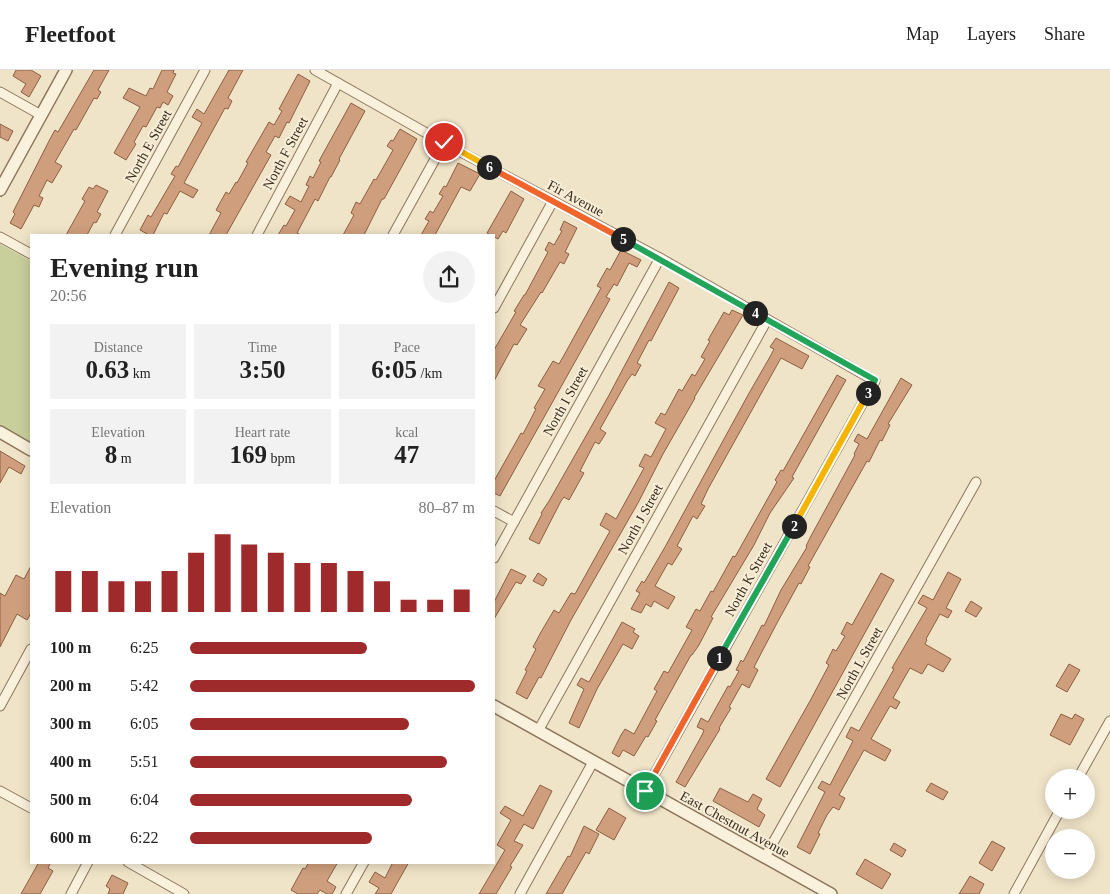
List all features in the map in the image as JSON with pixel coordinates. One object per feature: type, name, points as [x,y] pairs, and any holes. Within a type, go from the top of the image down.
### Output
[{"type":"street","points":[[0,190],[66,70]]},
{"type":"street","name":"North E Street","points":[[116,234],[205,70]]},
{"type":"street","name":"Fir Avenue","points":[[315,70],[660,258],[875,380]]},
{"type":"street","name":"North F Street","points":[[257,234],[338,83]]},
{"type":"street","points":[[0,92],[41,115]]},
{"type":"street","points":[[394,234],[444,142]]},
{"type":"street","points":[[495,306],[553,201]]},
{"type":"street","points":[[0,237],[30,253]]},
{"type":"street","name":"North I Street","points":[[495,556],[660,258]]},
{"type":"street","name":"North J Street","points":[[538,731],[767,320]]},
{"type":"street","name":"North K Street","points":[[645,791],[875,380]]},
{"type":"street","points":[[0,432],[30,449]]},
{"type":"street","name":"North L Street","points":[[765,857],[976,482]]},
{"type":"street","points":[[495,512],[514,522]]},
{"type":"street","points":[[0,706],[30,651]]},
{"type":"street","name":"East Chestnut Avenue","points":[[495,707],[831,894]]},
{"type":"street","points":[[1083,769],[1110,721]]},
{"type":"street","points":[[520,894],[593,762]]},
{"type":"street","points":[[0,790],[30,807]]},
{"type":"street","points":[[1014,894],[1055,819]]},
{"type":"street","points":[[71,894],[87,864]]},
{"type":"street","points":[[132,864],[184,894]]},
{"type":"street","points":[[346,894],[363,864]]},
{"type":"green space","points":[[0,244],[30,260],[30,444],[0,427]]},
{"type":"building","points":[[16,70],[31,70],[41,76],[29,97],[21,92],[26,84],[13,76]]},
{"type":"building","points":[[94,70],[109,70],[98,90],[101,92],[97,99],[94,98],[76,130],[74,129],[55,162],[62,166],[52,183],[47,180],[39,196],[43,198],[39,207],[34,205],[21,229],[10,223],[15,214],[13,212],[55,130],[58,132]]},
{"type":"building","points":[[162,70],[174,70],[173,73],[176,74],[167,92],[173,96],[168,105],[163,102],[160,108],[157,107],[146,127],[143,126],[134,142],[136,144],[126,160],[114,153],[140,107],[123,98],[129,88],[146,96],[150,88],[153,89]]},
{"type":"building","points":[[229,70],[243,70],[228,98],[232,101],[228,109],[225,108],[184,183],[198,190],[193,198],[180,191],[167,214],[164,213],[154,234],[147,234],[140,230],[148,215],[151,217],[175,176],[171,174],[176,166],[178,167],[202,123],[192,117],[197,109],[204,114]]},
{"type":"building","points":[[298,74],[310,81],[289,123],[287,122],[279,138],[275,136],[266,152],[271,155],[227,234],[210,234],[221,213],[216,210],[226,192],[229,194],[237,183],[248,163],[246,162],[269,122],[274,125],[282,111],[279,109]]},
{"type":"building","points":[[351,103],[365,111],[318,201],[315,199],[297,233],[299,234],[279,234],[284,225],[286,226],[295,210],[285,204],[290,196],[301,202],[309,186],[306,185],[310,176],[313,178],[321,162],[319,161]]},
{"type":"building","points":[[0,124],[13,131],[8,141],[0,137]]},
{"type":"building","points":[[400,129],[417,139],[384,199],[382,199],[364,234],[344,234],[354,215],[351,213],[356,202],[360,204],[393,150],[387,146],[391,140],[393,141]]},
{"type":"building","points":[[458,163],[480,174],[470,191],[461,187],[436,234],[422,234],[429,221],[425,219],[430,211],[433,213],[443,196],[439,194],[444,186],[446,187]]},
{"type":"building","points":[[96,185],[108,191],[97,212],[101,214],[96,223],[94,222],[88,234],[67,234],[85,201],[82,199],[89,187],[93,189]]},
{"type":"building","points":[[511,191],[524,199],[506,233],[503,231],[498,239],[495,237],[495,234],[487,233]]},
{"type":"building","points":[[564,221],[577,228],[565,252],[569,254],[564,264],[560,262],[520,325],[527,329],[517,345],[514,344],[495,379],[495,348],[548,252],[545,250],[549,242],[554,245],[562,231],[560,230]]},
{"type":"building","points":[[621,250],[641,260],[637,267],[629,263],[617,286],[614,284],[606,297],[610,299],[500,496],[495,494],[495,479],[521,433],[523,434],[536,409],[534,408],[545,389],[538,386],[553,361],[559,364],[601,288],[597,286],[607,268],[610,270]]},
{"type":"building","points":[[669,282],[679,288],[637,363],[641,365],[635,376],[632,374],[627,381],[600,429],[606,433],[599,444],[595,442],[580,471],[584,473],[569,500],[564,497],[561,501],[539,544],[529,539],[541,513],[608,397]]},
{"type":"building","points":[[732,310],[743,315],[694,398],[541,678],[539,677],[527,699],[516,693],[536,649],[533,647],[554,610],[559,613],[571,593],[575,594],[610,531],[600,525],[606,513],[616,519],[644,468],[639,466],[645,454],[651,457],[666,429],[655,423],[661,413],[665,415],[679,389],[682,391],[692,374],[695,376],[705,359],[701,357],[710,341],[708,340],[724,312],[729,315]]},
{"type":"building","points":[[776,338],[809,356],[802,369],[781,358],[708,489],[701,504],[705,506],[697,519],[693,516],[677,546],[682,549],[672,565],[668,563],[655,586],[675,597],[668,609],[654,601],[651,607],[646,604],[641,613],[631,609],[640,593],[636,591],[642,581],[644,583],[665,547],[771,355],[774,349],[770,347]]},
{"type":"building","points":[[837,375],[846,380],[792,477],[794,478],[770,513],[754,545],[711,617],[713,618],[699,645],[691,655],[655,720],[657,721],[648,737],[646,736],[634,756],[623,750],[619,757],[612,753],[625,729],[634,734],[657,691],[654,689],[664,671],[668,673],[692,630],[686,627],[696,609],[700,611],[733,556],[735,557],[777,482],[775,480],[781,470],[783,471]]},
{"type":"building","points":[[901,378],[912,385],[888,424],[890,425],[882,441],[880,440],[869,462],[867,461],[808,566],[810,567],[801,584],[799,583],[777,623],[754,667],[758,670],[749,688],[742,684],[729,707],[731,708],[720,729],[685,787],[676,782],[704,730],[697,727],[701,718],[708,722],[728,686],[730,687],[739,671],[736,670],[741,660],[743,662],[762,625],[764,626],[781,590],[807,547],[811,536],[855,455],[859,444],[854,441],[858,434],[867,439]]},
{"type":"building","points":[[0,451],[25,466],[21,474],[9,467],[0,483]]},
{"type":"building","points":[[30,568],[30,615],[27,620],[17,614],[0,647],[0,593],[5,596],[16,575],[24,579]]},
{"type":"building","points":[[511,569],[526,576],[521,584],[516,582],[495,617],[495,600]]},
{"type":"building","points":[[948,572],[961,579],[946,608],[952,611],[948,618],[940,614],[925,644],[951,659],[943,672],[928,664],[922,674],[910,668],[893,698],[900,702],[896,709],[890,706],[871,739],[891,750],[885,761],[864,750],[839,795],[845,798],[839,810],[833,807],[827,815],[810,854],[797,847],[825,792],[818,788],[822,781],[830,785],[853,741],[846,737],[851,727],[859,731],[894,669],[892,668],[927,608],[918,603],[923,595],[933,600]]},
{"type":"building","points":[[538,573],[547,579],[543,586],[533,581]]},
{"type":"building","points":[[881,573],[894,580],[780,787],[766,779],[829,665],[826,663],[833,649],[836,651],[845,636],[841,634],[847,622],[852,625]]},
{"type":"building","points":[[971,601],[982,608],[976,617],[965,611]]},
{"type":"building","points":[[622,622],[635,629],[633,632],[639,636],[632,649],[623,644],[597,689],[579,728],[569,723],[584,689],[577,685],[581,678],[589,682]]},
{"type":"building","points":[[1069,664],[1080,670],[1067,692],[1056,686]]},
{"type":"building","points":[[1061,714],[1072,719],[1075,714],[1084,719],[1070,745],[1050,735]]},
{"type":"building","points":[[931,783],[948,792],[943,800],[926,791]]},
{"type":"building","points":[[540,785],[552,791],[533,829],[524,824],[514,841],[523,845],[510,866],[512,867],[496,894],[479,894],[505,850],[497,845],[511,820],[500,813],[505,806],[523,816]]},
{"type":"building","points":[[720,788],[748,802],[753,794],[762,799],[757,809],[765,815],[759,827],[713,801]]},
{"type":"building","points":[[609,808],[626,818],[614,840],[596,830]]},
{"type":"building","points":[[584,826],[599,834],[589,854],[586,852],[562,894],[546,894],[568,856],[570,857]]},
{"type":"building","points":[[992,841],[1005,848],[992,871],[979,863]]},
{"type":"building","points":[[894,843],[906,850],[902,857],[890,850]]},
{"type":"building","points":[[865,859],[891,874],[882,889],[856,874]]},
{"type":"building","points":[[38,864],[50,864],[48,868],[53,871],[40,894],[21,894]]},
{"type":"building","points":[[308,864],[337,864],[327,881],[336,887],[332,894],[327,894],[320,890],[317,894],[298,894],[291,890],[303,868],[305,869]]},
{"type":"building","points":[[392,864],[408,864],[391,894],[375,894],[379,888],[369,882],[375,872],[385,878]]},
{"type":"building","points":[[112,875],[128,883],[123,894],[108,894],[110,889],[106,886]]},
{"type":"building","points":[[970,876],[984,884],[979,894],[959,894]]},
{"type":"route","points":[[444,142],[660,258],[875,380],[645,791]]}]
